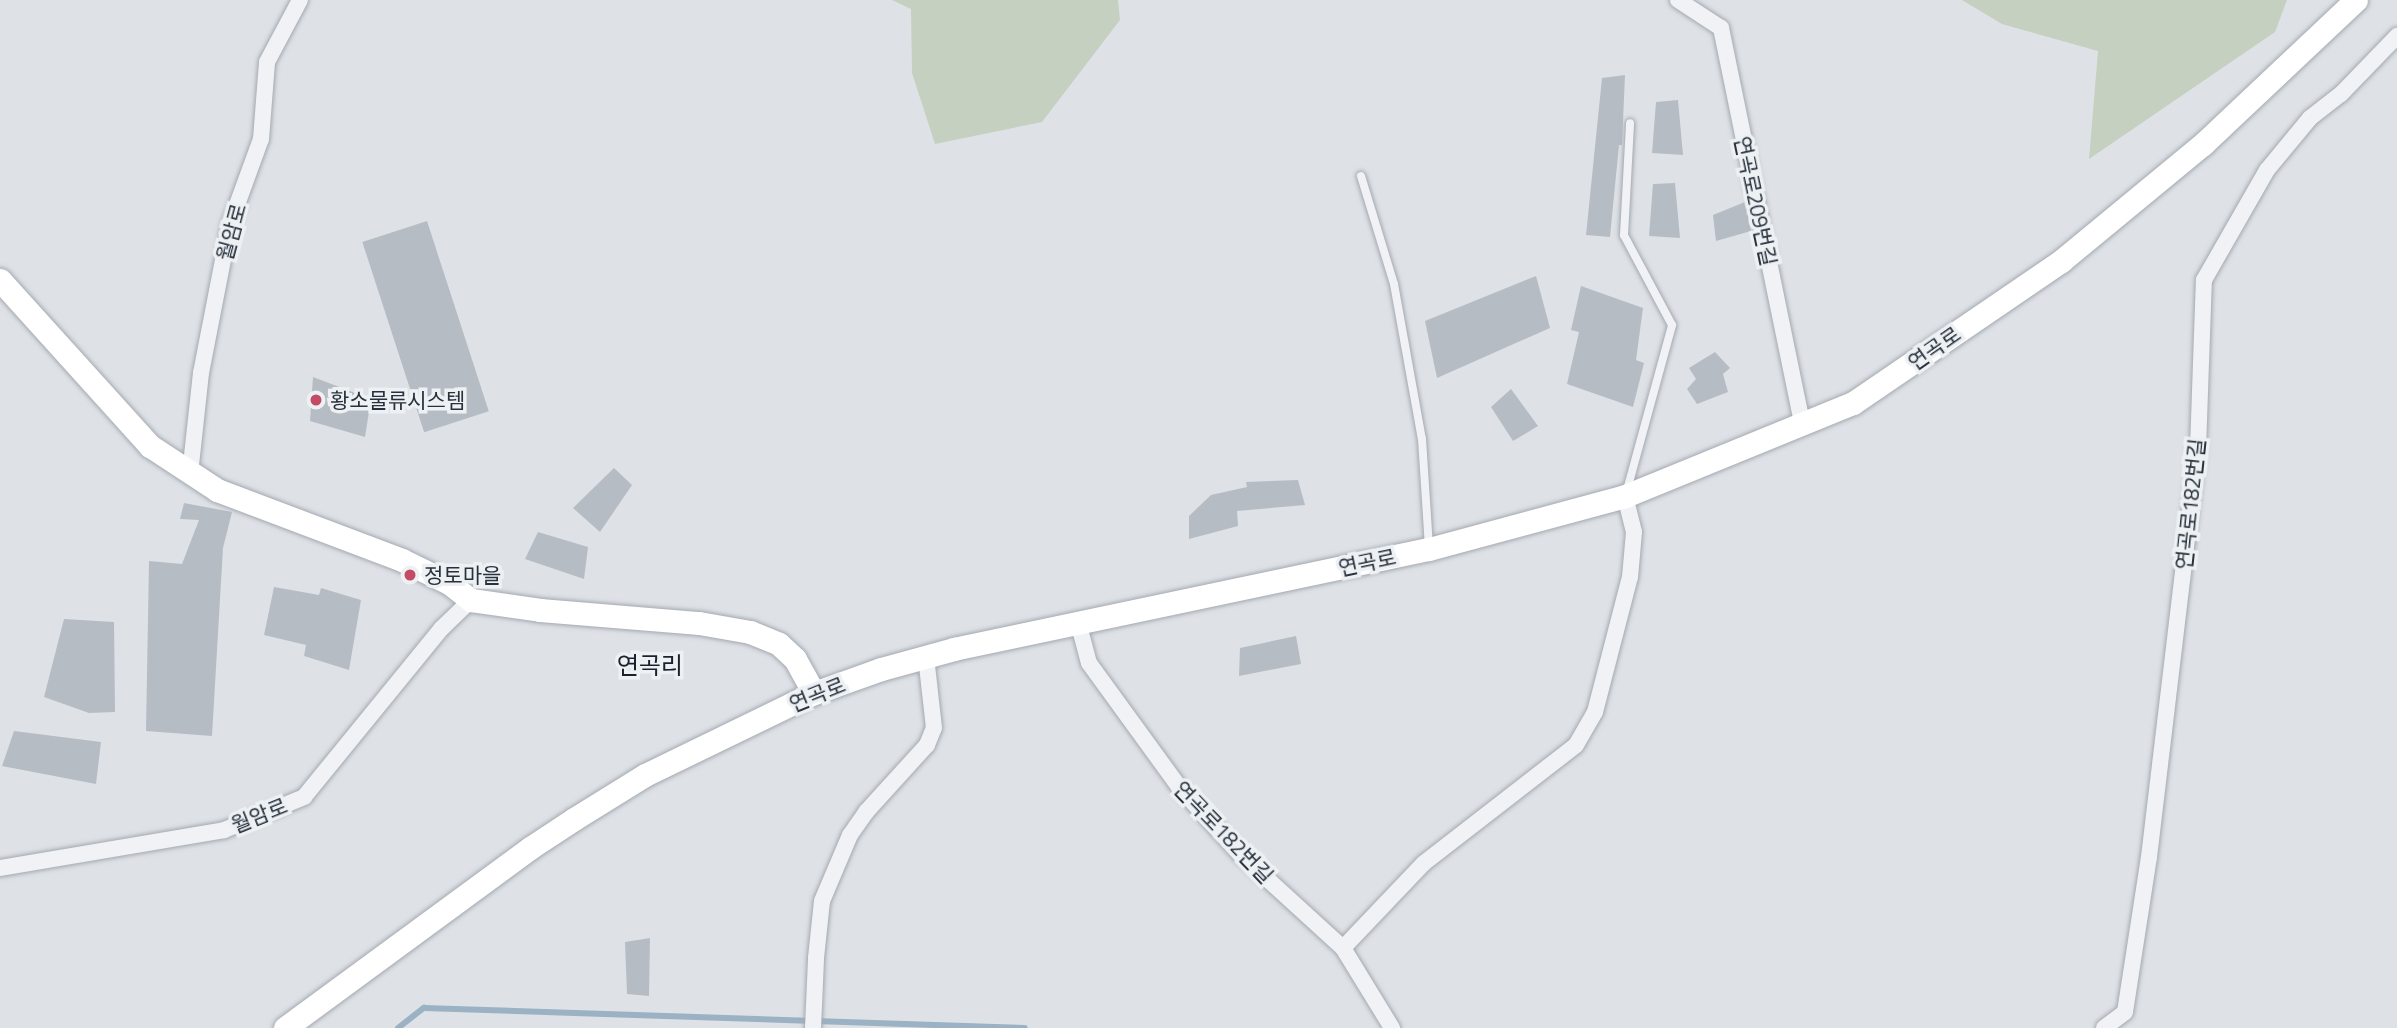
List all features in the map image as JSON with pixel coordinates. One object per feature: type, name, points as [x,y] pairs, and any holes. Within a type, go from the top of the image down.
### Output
[{"type":"street","name":"월암로","points":[[190,474],[201,373],[229,224],[261,139],[267,62],[300,0]]},
{"type":"street","name":"연곡로209번길","points":[[1678,0],[1721,27],[1802,424]]},
{"type":"street","name":"연곡로","points":[[285,1028],[530,848],[574,819],[645,775],[814,693],[926,657],[1077,622],[1429,549],[1625,496],[1853,403],[2061,261],[2203,144],[2356,0]]},
{"type":"street","name":"연곡로182번길","points":[[2104,1028],[2125,1012],[2149,857],[2197,449],[2204,280],[2267,170],[2310,118],[2341,94],[2397,36]]},
{"type":"street","points":[[0,280],[150,446],[190,474],[244,501],[420,568],[471,600],[517,607],[699,623],[750,632],[779,644],[795,659],[814,693]]},
{"type":"street","points":[[1343,948],[1424,863],[1576,745],[1595,712],[1629,577],[1634,532],[1625,496]]},
{"type":"street","name":"월암로","points":[[0,868],[224,830],[304,797],[442,628],[471,600]]},
{"type":"street","name":"연곡로182번길","points":[[1077,622],[1089,663],[1179,788],[1241,855],[1343,948],[1391,1027]]},
{"type":"street","points":[[814,1021],[816,958],[822,901],[850,835],[866,812],[927,745],[934,728],[926,657]]},
{"type":"lane","points":[[1625,496],[1672,325],[1624,235],[1630,123]]},
{"type":"lane","points":[[1361,176],[1394,284],[1420,426],[1429,549]]},
{"type":"green space","points":[[892,0],[1118,0],[1120,20],[1042,122],[935,144],[912,73],[911,9]]},
{"type":"green space","points":[[1962,0],[2287,0],[2275,32],[2089,159],[2098,51],[2002,24]]},
{"type":"building","points":[[1625,75],[1622,145],[1619,145],[1610,237],[1586,235],[1602,78]]},
{"type":"building","points":[[1678,100],[1683,155],[1652,153],[1656,102]]},
{"type":"building","points":[[1675,183],[1680,238],[1649,236],[1653,184]]},
{"type":"building","points":[[1745,202],[1751,231],[1716,241],[1713,215]]},
{"type":"building","points":[[427,221],[489,411],[424,432],[362,242]]},
{"type":"building","points":[[1536,276],[1550,328],[1437,378],[1425,321]]},
{"type":"building","points":[[1581,286],[1643,308],[1636,360],[1644,363],[1633,407],[1567,384],[1579,332],[1571,330]]},
{"type":"building","points":[[1715,352],[1730,368],[1723,374],[1728,392],[1697,404],[1687,389],[1696,379],[1689,368]]},
{"type":"building","points":[[313,377],[371,399],[365,437],[310,421]]},
{"type":"building","points":[[1511,389],[1538,426],[1513,441],[1491,407]]},
{"type":"building","points":[[614,468],[632,485],[600,532],[573,508]]},
{"type":"building","points":[[1298,480],[1305,505],[1237,511],[1238,526],[1189,539],[1189,516],[1211,495],[1247,487],[1246,482]]},
{"type":"building","points":[[184,503],[232,512],[223,548],[212,736],[146,731],[149,561],[182,564],[199,520],[180,519]]},
{"type":"building","points":[[538,532],[588,547],[584,579],[525,559]]},
{"type":"building","points":[[274,587],[319,595],[321,588],[361,600],[349,670],[304,656],[306,645],[264,635]]},
{"type":"building","points":[[64,619],[114,622],[115,712],[89,713],[44,697]]},
{"type":"building","points":[[1296,636],[1301,664],[1239,676],[1240,648]]},
{"type":"building","points":[[14,731],[101,742],[96,784],[2,766]]},
{"type":"building","points":[[650,938],[649,996],[627,994],[625,942]]},
{"type":"waterway","points":[[398,1028],[424,1008],[1025,1028]]},
{"type":"place","name":"황소물류시스템","points":[[316,400]]},
{"type":"place","name":"정토마을","points":[[410,575]]},
{"type":"district","name":"연곡리","points":[[650,666]]}]
